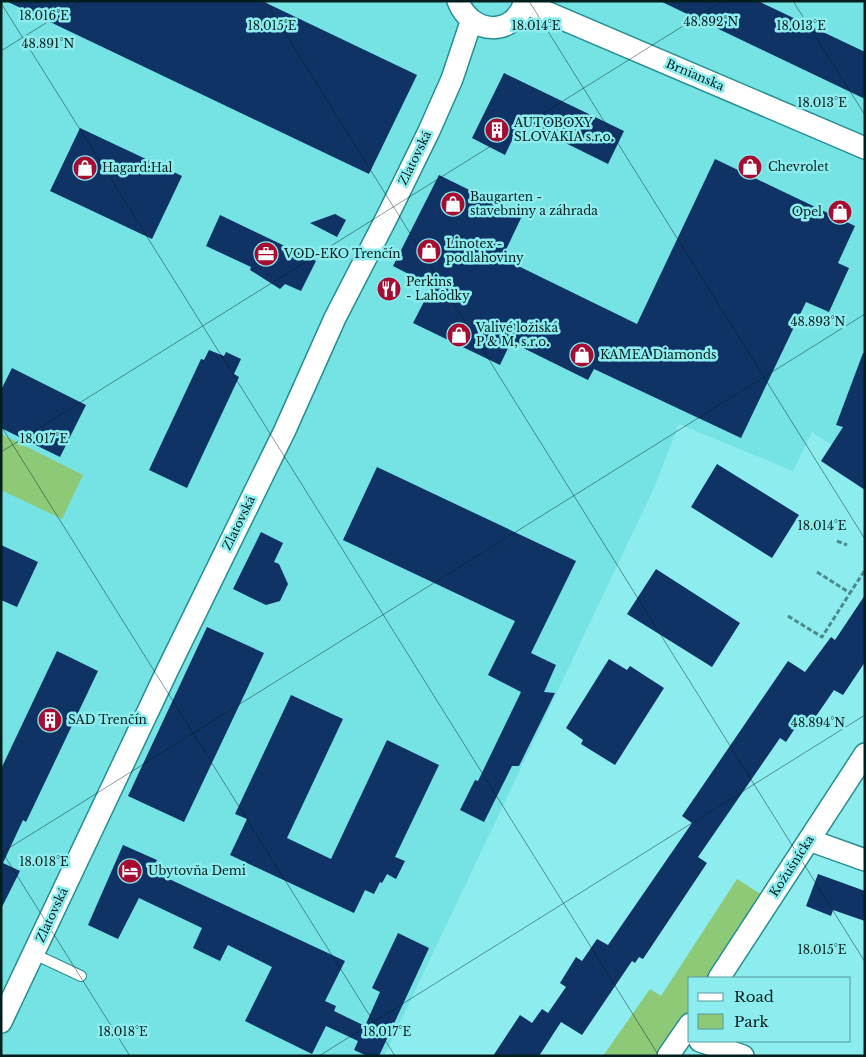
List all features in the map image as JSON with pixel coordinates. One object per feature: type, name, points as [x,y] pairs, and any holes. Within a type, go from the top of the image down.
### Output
[{"type":"street","points":[[458,1],[463,13],[471,22],[490,28],[509,24],[519,15],[525,2]]},
{"type":"street","name":"Brnianska","points":[[525,2],[865,148]]},
{"type":"street","name":"Zlatovská","points":[[1,1022],[168,669],[284,430],[335,318],[388,217],[429,131],[452,78],[471,22]]},
{"type":"street","name":"Kožušnícka","points":[[720,977],[865,754]]},
{"type":"street","points":[[809,840],[865,860]]},
{"type":"street","points":[[668,1056],[688,1036]]},
{"type":"street","points":[[709,1042],[743,1056]]},
{"type":"lane","points":[[34,954],[81,976]]},
{"type":"path","points":[[837,540],[847,545]]},
{"type":"path","points":[[788,616],[822,637],[865,570]]},
{"type":"path","points":[[817,572],[850,593]]},
{"type":"shaded area","points":[[1,1],[865,1],[865,467],[812,432],[793,471],[679,424],[654,488],[384,1056],[1,1056]]},
{"type":"green space","points":[[1,434],[83,475],[62,519],[1,490]]},
{"type":"green space","points":[[737,879],[770,900],[723,977],[688,977],[688,1034],[671,1056],[603,1056],[650,989],[661,996]]},
{"type":"building","points":[[6,1],[262,1],[417,75],[369,174]]},
{"type":"building","points":[[660,1],[758,1],[865,52],[865,99]]},
{"type":"building","points":[[504,73],[624,131],[608,164],[521,121],[505,155],[472,138]]},
{"type":"building","points":[[80,128],[182,176],[152,239],[50,191]]},
{"type":"building","points":[[715,159],[855,226],[838,263],[849,268],[829,312],[806,302],[741,438],[594,369],[588,380],[511,342],[500,365],[413,323],[432,286],[393,266],[439,175],[522,216],[502,258],[637,324]]},
{"type":"building","points":[[335,214],[346,220],[337,237],[310,223]]},
{"type":"building","points":[[220,215],[316,261],[301,291],[285,284],[280,289],[250,270],[251,267],[206,246]]},
{"type":"building","points":[[209,350],[224,356],[226,352],[241,359],[234,374],[239,377],[187,488],[149,470],[201,359],[204,360]]},
{"type":"building","points":[[863,353],[865,353],[865,490],[821,461],[843,427],[836,425]]},
{"type":"building","points":[[12,368],[86,405],[60,457],[1,428],[1,390]]},
{"type":"building","points":[[717,464],[799,515],[772,558],[691,507]]},
{"type":"building","points":[[377,467],[576,561],[531,653],[556,665],[544,692],[555,693],[519,766],[512,766],[484,822],[460,810],[475,780],[478,781],[521,692],[488,675],[515,621],[343,540]]},
{"type":"building","points":[[261,532],[283,543],[274,562],[279,564],[288,584],[280,601],[266,605],[233,589]]},
{"type":"building","points":[[1,545],[38,562],[17,607],[1,600]]},
{"type":"building","points":[[656,569],[740,623],[712,667],[627,614]]},
{"type":"building","points":[[865,595],[865,662],[843,695],[834,690],[812,722],[803,716],[786,742],[780,738],[698,857],[707,863],[643,959],[639,957],[635,963],[632,961],[582,1035],[561,1022],[539,1056],[493,1056],[520,1015],[532,1023],[542,1009],[548,1013],[566,987],[560,983],[576,957],[582,961],[597,939],[608,945],[692,823],[682,816],[788,661],[805,672],[831,637],[835,640]]},
{"type":"building","points":[[207,627],[264,653],[184,822],[128,796]]},
{"type":"building","name":"SAD Trenčín","points":[[57,651],[98,671],[26,822],[23,820],[3,863],[20,871],[1,909],[1,769]]},
{"type":"building","points":[[609,659],[627,670],[630,666],[664,688],[615,765],[581,744],[583,740],[566,728]]},
{"type":"building","points":[[291,695],[343,719],[287,838],[331,859],[387,740],[439,765],[395,857],[405,861],[396,879],[387,874],[382,883],[380,882],[374,894],[365,890],[354,913],[230,855],[247,819],[235,814]]},
{"type":"building","points":[[123,845],[157,860],[152,871],[345,961],[325,1001],[336,1006],[334,1011],[365,1026],[380,992],[372,988],[398,933],[429,948],[379,1056],[367,1056],[354,1050],[358,1041],[326,1026],[312,1054],[245,1021],[272,967],[228,945],[220,961],[193,948],[202,928],[139,898],[118,939],[88,925]]},
{"type":"building","points":[[818,874],[865,891],[865,921],[833,910],[831,916],[806,906]]},
{"type":"place","name":"AUTOBOXY SLOVAKIA s.r.o.","points":[[497,130]]},
{"type":"place","name":"Chevrolet","points":[[750,167]]},
{"type":"place","name":"Hagard:Hal","points":[[85,168]]},
{"type":"place","name":"Baugarten - stavebniny a záhrada","points":[[453,204]]},
{"type":"place","name":"Opel","points":[[840,212]]},
{"type":"place","name":"Linotex - podlahoviny","points":[[429,251]]},
{"type":"place","name":"VOD-EKO Trenčín","points":[[266,254]]},
{"type":"place","name":"Perkins - Lahôdky","points":[[389,289]]},
{"type":"place","name":"Valivé ložiská P & M, s.r.o.","points":[[459,335]]},
{"type":"place","name":"KAMEA Diamonds","points":[[582,355]]},
{"type":"place","name":"SAD Trenčín","points":[[50,720]]},
{"type":"place","name":"Ubytovňa Demi","points":[[130,871]]}]
